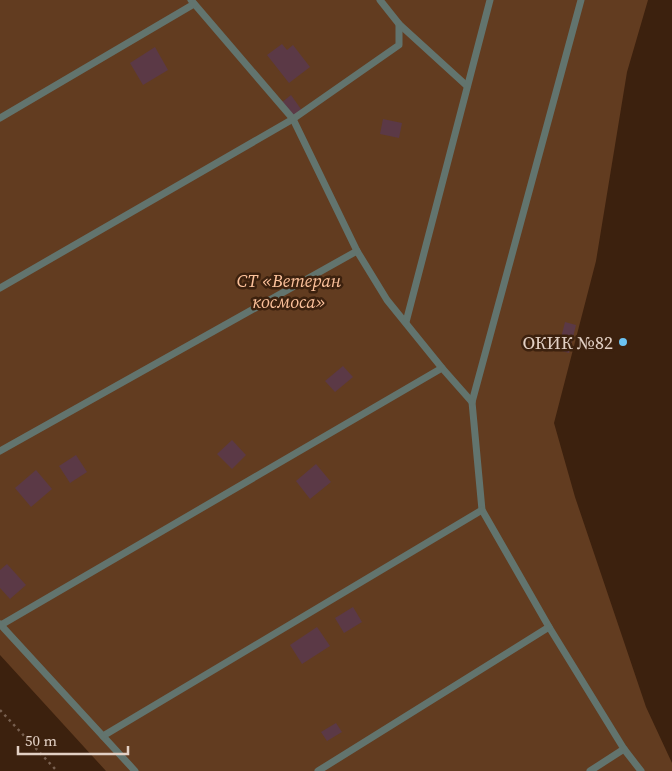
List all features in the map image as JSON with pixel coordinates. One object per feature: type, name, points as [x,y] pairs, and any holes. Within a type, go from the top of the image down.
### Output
[{"type":"lane","points":[[380,0],[399,24],[467,86]]},
{"type":"lane","points":[[406,322],[490,0]]},
{"type":"lane","points":[[581,0],[472,402],[482,510],[549,627],[624,749],[641,771]]},
{"type":"lane","points":[[0,118],[192,2],[294,119],[357,251],[386,300],[472,402]]},
{"type":"lane","points":[[0,288],[294,119],[399,45],[399,24]]},
{"type":"lane","points":[[0,451],[357,251]]},
{"type":"lane","points":[[135,771],[1,625],[442,368]]},
{"type":"lane","points":[[103,736],[482,510]]},
{"type":"lane","points":[[318,771],[549,627]]},
{"type":"lane","points":[[590,771],[624,749]]},
{"type":"path","points":[[0,710],[58,771]]},
{"type":"green space","name":"СТ «Ветеран космоса»","points":[[0,0],[648,0],[627,72],[596,261],[554,423],[575,497],[646,707],[672,763],[672,771],[106,771],[0,655]]},
{"type":"building","points":[[282,44],[287,50],[293,45],[310,67],[289,83],[267,55]]},
{"type":"building","points":[[155,47],[168,70],[143,85],[130,63]]},
{"type":"building","points":[[291,95],[303,112],[293,119],[281,103]]},
{"type":"building","points":[[383,119],[402,123],[399,138],[380,134]]},
{"type":"building","points":[[565,322],[576,325],[569,353],[558,350]]},
{"type":"building","points":[[343,366],[353,377],[335,392],[325,381]]},
{"type":"building","points":[[232,440],[246,455],[232,469],[217,454]]},
{"type":"building","points":[[76,455],[87,472],[70,483],[59,466]]},
{"type":"building","points":[[316,464],[331,482],[310,499],[296,481]]},
{"type":"building","points":[[36,470],[52,489],[31,507],[15,488]]},
{"type":"building","points":[[7,564],[26,585],[10,599],[0,588],[0,570]]},
{"type":"building","points":[[353,607],[362,622],[344,633],[335,618]]},
{"type":"building","points":[[317,627],[330,646],[302,664],[290,645]]},
{"type":"building","points":[[336,723],[342,732],[327,741],[321,732]]},
{"type":"place","name":"ОКИК №82","points":[[623,342]]}]
